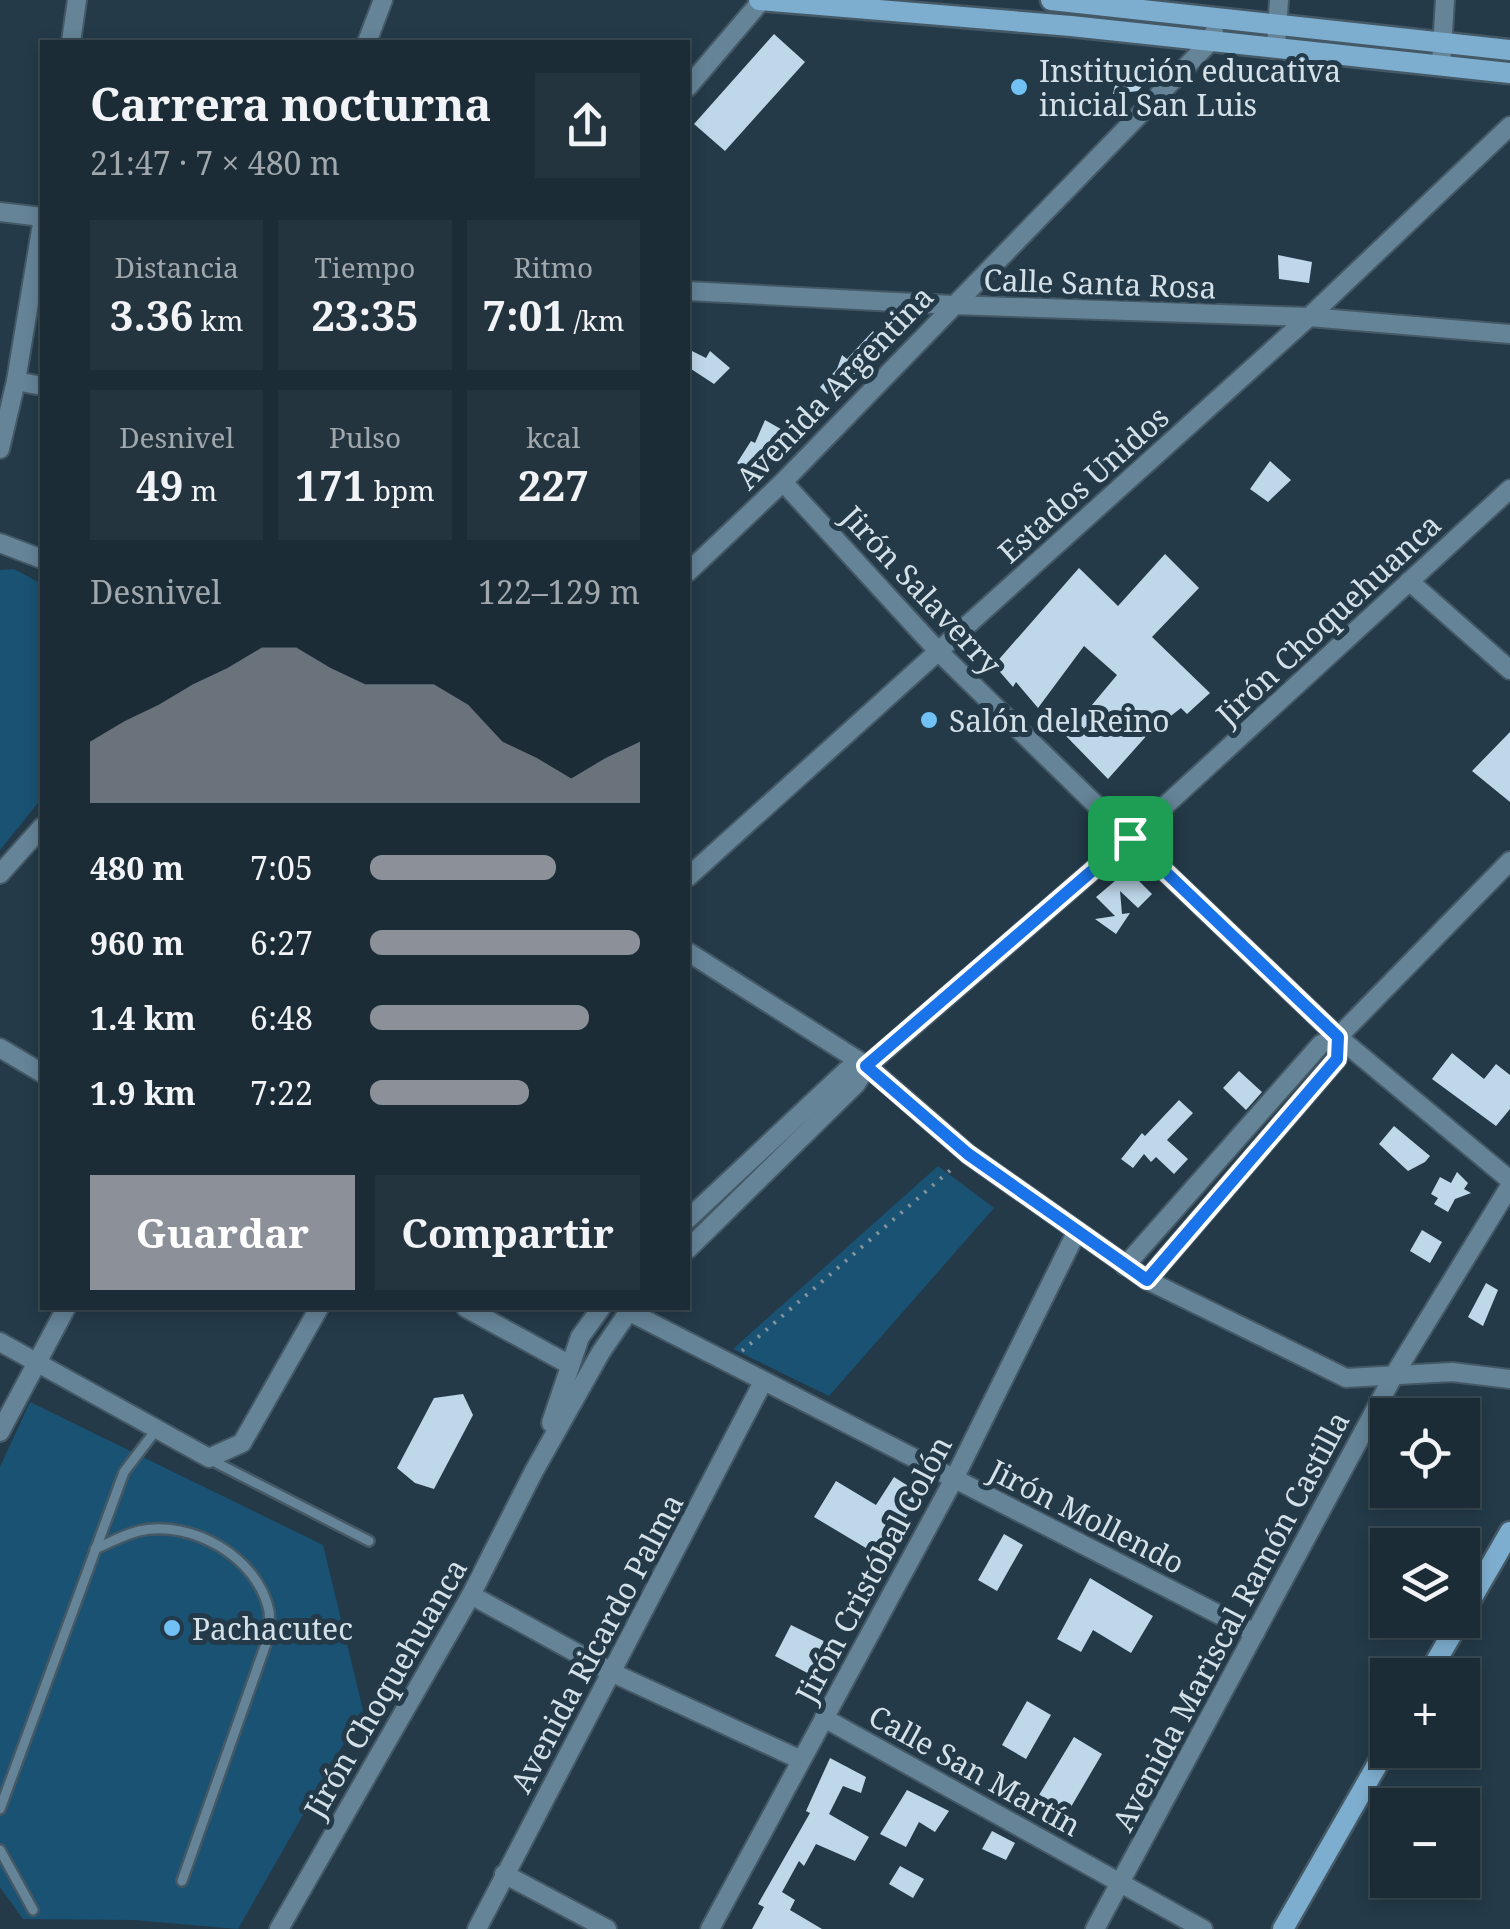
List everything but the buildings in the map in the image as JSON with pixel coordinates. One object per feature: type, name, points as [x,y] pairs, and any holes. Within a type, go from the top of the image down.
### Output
[{"type":"main road","points":[[761,0],[1071,26],[1510,74]]},
{"type":"main road","points":[[1051,0],[1510,50]]},
{"type":"main road","points":[[1480,1584],[1510,1532]]},
{"type":"main road","points":[[1282,1929],[1375,1768]]},
{"type":"street","points":[[71,40],[77,0]]},
{"type":"street","points":[[369,40],[382,0]]},
{"type":"street","points":[[690,85],[761,0]]},
{"type":"street","points":[[1276,47],[1280,0]]},
{"type":"street","points":[[1440,64],[1446,0]]},
{"type":"street","points":[[1071,26],[1074,1]]},
{"type":"street","name":"Avenida Argentina","points":[[690,570],[782,482],[1210,41],[1220,18]]},
{"type":"street","name":"Estados Unidos","points":[[690,875],[1309,318],[1510,126]]},
{"type":"street","points":[[0,212],[40,221]]},
{"type":"street","points":[[0,449],[16,380],[40,233]]},
{"type":"street","name":"Calle Santa Rosa","points":[[690,291],[1309,318],[1510,334]]},
{"type":"street","points":[[16,380],[40,386]]},
{"type":"street","name":"Jirón Salaverry","points":[[782,482],[938,651],[1130,838],[1338,1037],[1510,1183]]},
{"type":"street","name":"Jirón Choquehuanca","points":[[690,1248],[856,1084],[866,1066],[1130,838],[1510,490]]},
{"type":"street","points":[[0,543],[40,558]]},
{"type":"street","points":[[1409,581],[1510,670]]},
{"type":"street","points":[[0,874],[40,829]]},
{"type":"street","points":[[1126,1266],[1321,1044],[1338,1037],[1510,861]]},
{"type":"street","points":[[690,953],[866,1066],[968,1154],[1147,1280],[1346,1378],[1452,1372],[1510,1379]]},
{"type":"street","points":[[1147,1280],[1337,1059],[1338,1037]]},
{"type":"street","points":[[0,1048],[40,1072]]},
{"type":"street","name":"Jirón Choquehuanca","points":[[690,1217],[847,1070],[866,1066]]},
{"type":"street","name":"Avenida Mariscal Ramón Castilla","points":[[1094,1929],[1394,1375],[1510,1183]]},
{"type":"street","name":"Jirón Cristóbal Colón","points":[[710,1929],[954,1479],[1077,1232]]},
{"type":"street","points":[[0,1432],[65,1310]]},
{"type":"street","points":[[0,1342],[209,1458],[242,1444],[318,1310]]},
{"type":"street","points":[[470,1310],[570,1364]]},
{"type":"street","name":"Jirón Choquehuanca","points":[[534,1471],[580,1337],[600,1310]]},
{"type":"street","name":"Jirón Choquehuanca","points":[[279,1929],[471,1595],[534,1471],[628,1310]]},
{"type":"street","name":"Jirón Mollendo","points":[[631,1310],[762,1382],[1255,1632]]},
{"type":"street","name":"Avenida Ricardo Palma","points":[[477,1929],[762,1382]]},
{"type":"street","points":[[471,1595],[613,1672],[801,1760]]},
{"type":"street","name":"Calle San Martín","points":[[824,1718],[1203,1929]]},
{"type":"street","points":[[504,1874],[606,1929]]},
{"type":"lane","points":[[0,1809],[124,1472],[156,1430]]},
{"type":"lane","points":[[209,1458],[369,1541]]},
{"type":"lane","points":[[96,1549],[138,1531],[163,1528],[199,1535],[228,1552],[256,1581],[268,1610],[268,1635],[182,1880]]},
{"type":"lane","points":[[0,1850],[33,1910]]},
{"type":"path","points":[[728,1364],[968,1154]]},
{"type":"shaded area","points":[[14,569],[40,583],[40,800],[0,850],[0,570]]},
{"type":"shaded area","points":[[938,1166],[994,1208],[829,1396],[733,1349]]},
{"type":"shaded area","name":"Pachacutec","points":[[30,1402],[323,1545],[363,1710],[238,1929],[134,1920],[23,1919],[0,1887],[0,1467]]},
{"type":"place","name":"Institución educativa inicial San Luis","points":[[1019,87]]},
{"type":"place","name":"Salón del Reino","points":[[929,720]]},
{"type":"place","name":"Pachacutec","points":[[172,1628]]},
{"type":"route","points":[[1130,838],[1338,1037],[1337,1059],[1147,1280],[968,1154],[866,1066],[1130,838]]}]
